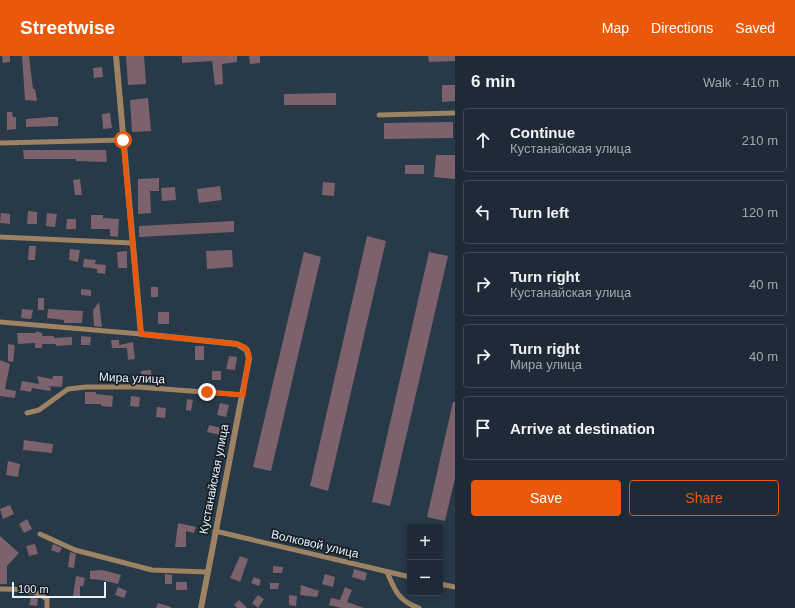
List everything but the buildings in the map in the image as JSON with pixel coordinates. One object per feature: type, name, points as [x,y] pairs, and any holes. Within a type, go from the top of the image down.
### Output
[{"type":"street","points":[[0,322],[141,334],[116,56]]},
{"type":"street","points":[[379,115],[455,113]]},
{"type":"street","points":[[0,143],[123,140]]},
{"type":"street","points":[[0,237],[132,243]]},
{"type":"street","name":"Кустанайская улица","points":[[141,334],[237,344],[245,347],[249,354],[243,395],[201,608]]},
{"type":"street","name":"Мира улица","points":[[27,413],[38,410],[68,389],[86,387],[138,387],[243,395]]},
{"type":"street","name":"Волковой улица","points":[[215,531],[407,576]]},
{"type":"street","points":[[40,534],[75,550],[152,570],[207,572]]},
{"type":"street","points":[[387,572],[396,594],[413,606],[419,608]]},
{"type":"street","points":[[443,585],[455,587]]},
{"type":"street","points":[[0,589],[41,594],[47,599],[47,608]]},
{"type":"route","points":[[123,140],[141,334],[237,344],[245,347],[249,354],[243,395],[207,392]]}]
